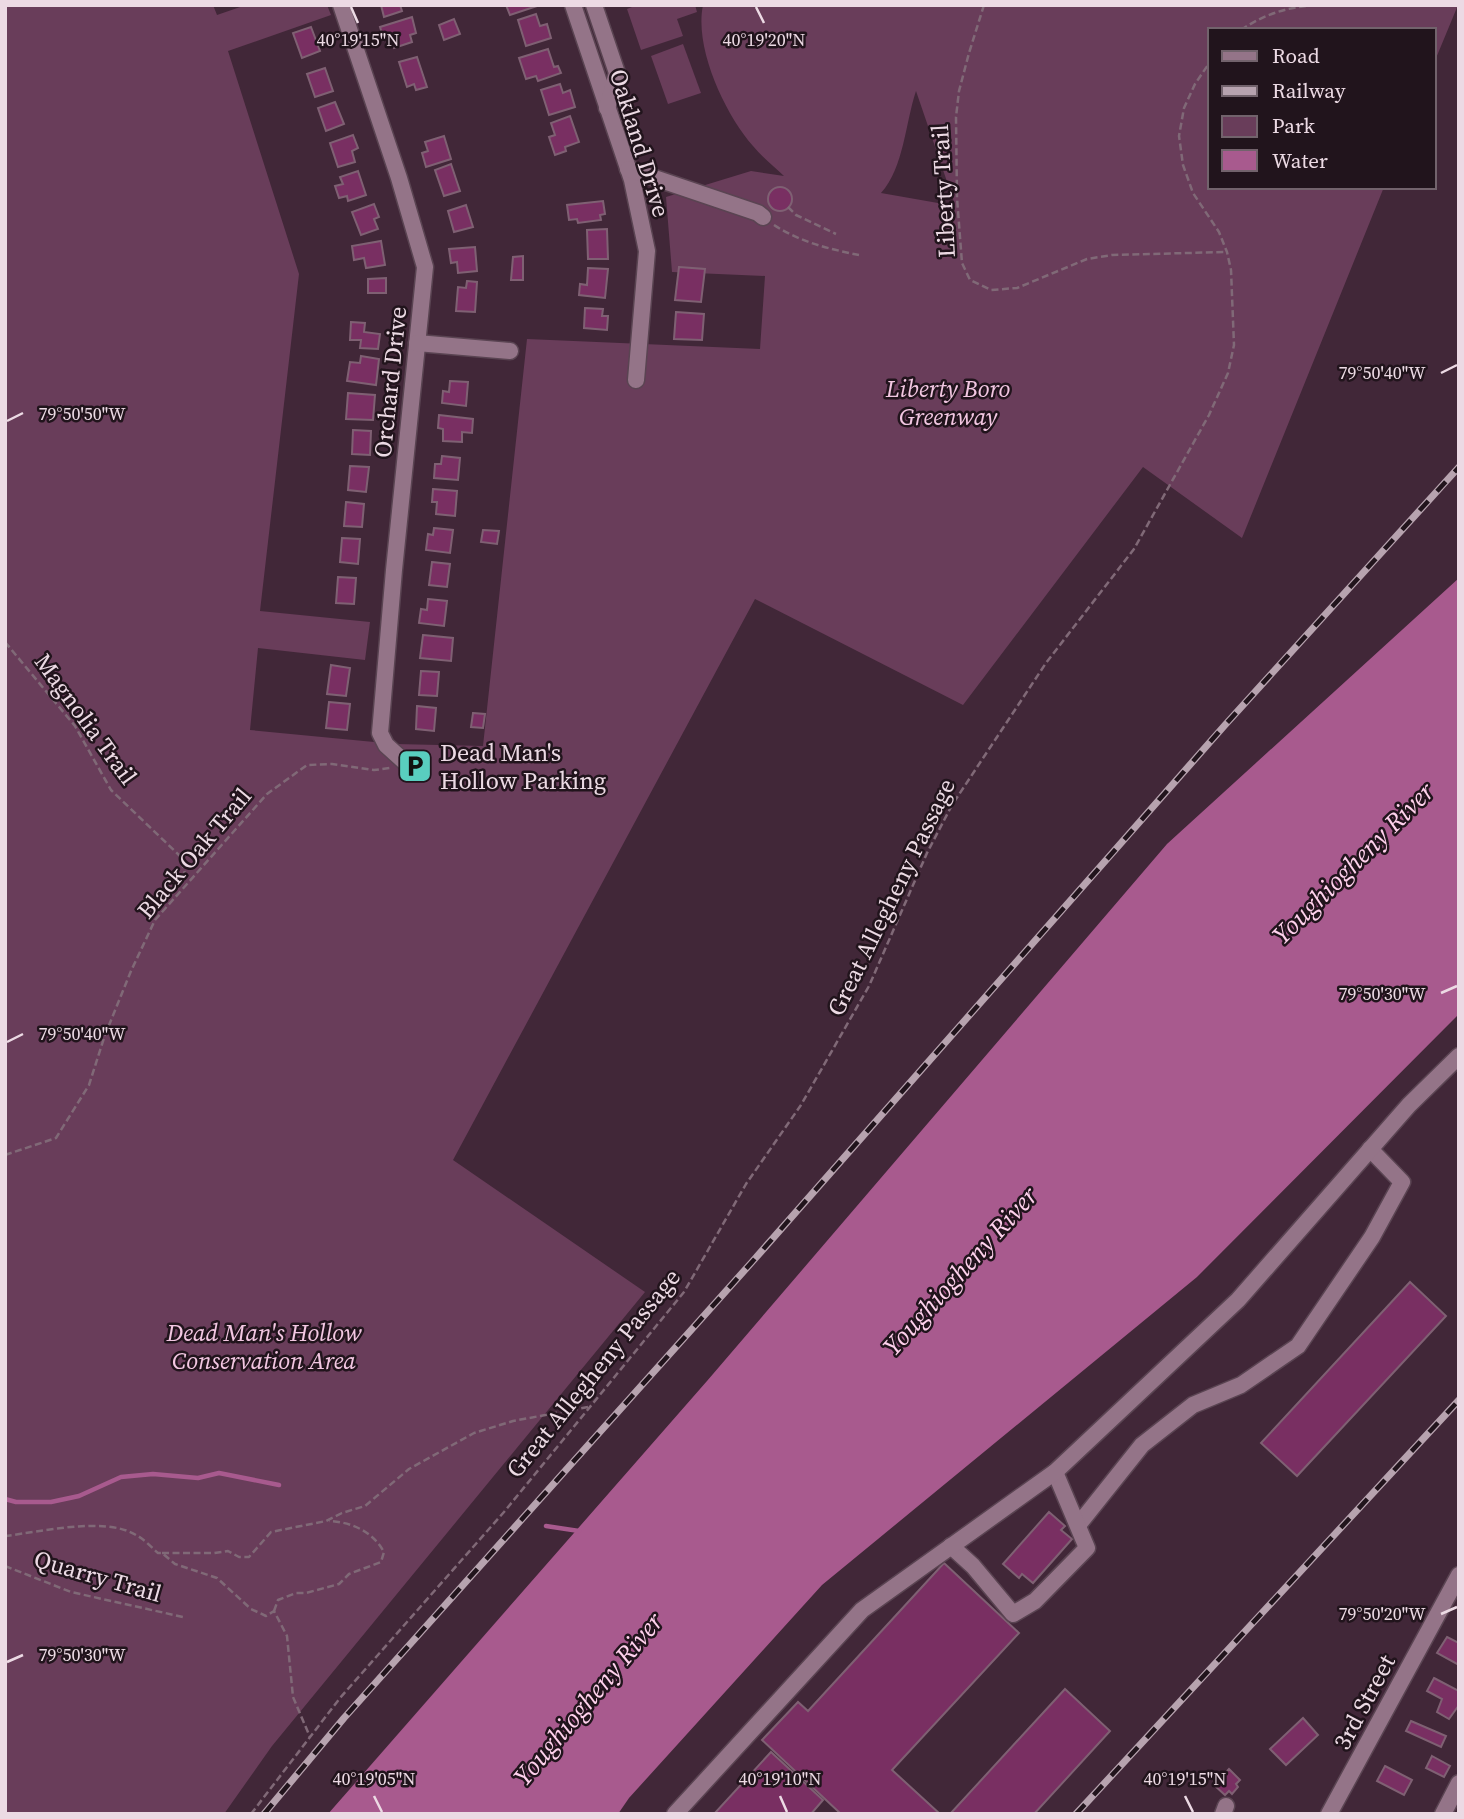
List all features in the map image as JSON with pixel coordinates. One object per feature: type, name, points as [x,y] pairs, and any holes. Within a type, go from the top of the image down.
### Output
[{"type":"street","name":"Orchard Drive","points":[[341,5],[399,178],[425,267],[380,733],[386,745],[408,765]]},
{"type":"street","name":"Oakland Drive","points":[[573,5],[628,169],[648,251],[636,380]]},
{"type":"street","points":[[594,5],[617,73],[607,107]]},
{"type":"street","points":[[628,169],[763,217]]},
{"type":"street","points":[[417,343],[510,351]]},
{"type":"street","points":[[676,1814],[862,1610],[1055,1472],[1238,1300],[1409,1105],[1459,1056]]},
{"type":"street","points":[[1079,1524],[1142,1445],[1193,1405],[1241,1385],[1298,1346],[1372,1237],[1402,1182],[1370,1149]]},
{"type":"street","points":[[951,1546],[973,1566],[1013,1614],[1035,1601],[1087,1548],[1055,1472]]},
{"type":"street","name":"3rd Street","points":[[1329,1814],[1459,1575]]},
{"type":"street","points":[[1443,1814],[1459,1783]]},
{"type":"path","name":"Liberty Trail","points":[[984,5],[969,53],[956,117],[957,198],[962,263],[970,280],[991,290],[1017,288],[1087,259],[1112,255],[1227,252]]},
{"type":"path","points":[[1244,28],[1257,19],[1278,11],[1321,5]]},
{"type":"path","name":"Great Allegheny Passage","points":[[251,1814],[340,1698],[504,1512],[684,1292],[746,1184],[801,1105],[869,986],[951,805],[1046,663],[1134,549],[1209,415],[1228,373],[1234,345],[1231,270],[1219,232],[1193,193],[1183,165],[1179,136],[1184,108],[1208,65]]},
{"type":"path","points":[[788,207],[796,215],[836,234]]},
{"type":"path","points":[[763,217],[789,235],[824,248],[859,255]]},
{"type":"path","name":"Magnolia Trail","points":[[5,642],[75,726],[111,790],[180,856],[187,882]]},
{"type":"path","name":"Black Oak Trail","points":[[5,1154],[56,1138],[89,1085],[110,1022],[155,920],[267,794],[307,765],[332,764],[374,769],[408,765]]},
{"type":"path","points":[[326,1521],[365,1506],[409,1469],[474,1433],[513,1421],[589,1407]]},
{"type":"path","points":[[5,1536],[58,1528],[107,1527],[135,1534],[158,1553],[228,1551],[239,1557],[249,1557],[271,1532],[326,1521],[345,1521],[357,1526],[378,1542],[384,1552],[381,1562],[349,1574],[339,1584],[296,1593],[278,1600],[274,1611],[266,1616],[251,1609],[217,1578],[175,1564],[163,1553]]},
{"type":"path","name":"Quarry Trail","points":[[5,1566],[71,1591],[183,1618]]},
{"type":"path","points":[[274,1611],[287,1636],[293,1697],[310,1737]]},
{"type":"green space","name":"Liberty Boro Greenway","points":[[5,5],[213,5],[217,15],[246,5],[327,5],[331,15],[228,51],[299,274],[260,611],[370,622],[365,660],[258,648],[250,730],[395,744],[483,746],[527,339],[760,349],[765,276],[672,272],[666,197],[751,171],[784,176],[742,133],[714,80],[703,41],[703,5],[1458,5],[1436,58],[1436,28],[1208,28],[1208,189],[1383,189],[1242,538],[1143,467],[963,705],[755,599],[453,1160],[645,1292],[272,1746],[224,1814],[5,1814]],"holes":[[[916,91],[955,206],[881,193],[895,171]]]},
{"type":"green space","points":[[637,5],[695,5],[697,12],[677,19],[683,36],[641,50],[627,9]]},
{"type":"green space","points":[[683,44],[701,93],[668,104],[651,56]]},
{"type":"water","name":"Youghiogheny River","points":[[1459,578],[1459,1014],[1197,1277],[822,1585],[629,1798],[618,1814],[328,1814],[707,1381],[1167,844]]},
{"type":"building","points":[[381,5],[400,5],[402,11],[384,17]]},
{"type":"building","points":[[506,5],[540,5],[510,15]]},
{"type":"building","points":[[536,14],[540,26],[547,24],[551,38],[526,46],[518,20]]},
{"type":"building","points":[[412,17],[416,33],[410,35],[412,42],[394,48],[391,38],[384,40],[380,27]]},
{"type":"building","points":[[454,19],[460,34],[444,40],[439,25]]},
{"type":"building","points":[[311,27],[320,51],[302,58],[293,33]]},
{"type":"building","points":[[548,49],[554,67],[558,66],[561,73],[538,81],[536,76],[526,79],[519,58]]},
{"type":"building","points":[[417,57],[427,87],[416,90],[414,84],[407,87],[399,62]]},
{"type":"building","points":[[325,68],[333,91],[315,97],[307,74]]},
{"type":"building","points":[[560,84],[563,93],[570,90],[575,107],[549,115],[541,90]]},
{"type":"building","points":[[335,102],[344,124],[326,131],[318,108]]},
{"type":"building","points":[[570,116],[579,142],[565,147],[566,151],[555,155],[549,137],[555,135],[551,123]]},
{"type":"building","points":[[353,135],[358,148],[352,151],[355,162],[338,167],[330,143]]},
{"type":"building","points":[[444,136],[451,159],[426,167],[422,153],[428,151],[425,142]]},
{"type":"building","points":[[451,164],[460,191],[444,196],[435,170]]},
{"type":"building","points":[[358,171],[366,195],[348,201],[347,196],[339,198],[335,186],[343,184],[340,177]]},
{"type":"building","points":[[780,187],[788,191],[792,199],[788,207],[780,211],[772,207],[768,199],[772,191]]},
{"type":"building","points":[[603,201],[605,214],[600,215],[601,220],[578,223],[577,219],[569,220],[567,205]]},
{"type":"building","points":[[374,204],[379,217],[374,219],[378,229],[361,235],[352,212]]},
{"type":"building","points":[[466,205],[473,227],[454,232],[448,211]]},
{"type":"building","points":[[607,229],[608,259],[588,259],[587,230]]},
{"type":"building","points":[[381,241],[385,265],[366,268],[364,258],[354,260],[352,246]]},
{"type":"building","points":[[475,247],[477,271],[458,273],[457,262],[451,263],[449,249]]},
{"type":"building","points":[[523,256],[523,280],[511,280],[513,257]]},
{"type":"building","points":[[679,267],[705,269],[701,302],[675,300]]},
{"type":"building","points":[[588,268],[608,269],[605,298],[579,295],[580,284],[587,285]]},
{"type":"building","points":[[386,278],[386,293],[368,293],[368,279]]},
{"type":"building","points":[[467,281],[477,282],[475,312],[456,311],[458,287],[466,288]]},
{"type":"building","points":[[585,308],[603,309],[602,316],[608,316],[607,330],[584,328]]},
{"type":"building","points":[[676,312],[704,314],[702,340],[674,339]]},
{"type":"building","points":[[351,322],[365,323],[364,332],[380,334],[378,349],[360,348],[361,340],[350,340]]},
{"type":"building","points":[[361,356],[379,359],[376,385],[347,381],[350,362],[360,363]]},
{"type":"building","points":[[450,381],[468,382],[466,406],[442,403],[443,391],[449,392]]},
{"type":"building","points":[[348,393],[375,395],[373,420],[346,419]]},
{"type":"building","points":[[439,415],[473,419],[472,433],[462,432],[462,442],[443,441],[443,429],[438,428]]},
{"type":"building","points":[[353,430],[371,431],[370,455],[352,454]]},
{"type":"building","points":[[442,456],[460,458],[458,480],[434,478],[435,464],[441,464]]},
{"type":"building","points":[[350,466],[369,467],[366,492],[348,490]]},
{"type":"building","points":[[433,489],[457,491],[455,516],[436,514],[437,502],[432,502]]},
{"type":"building","points":[[346,502],[364,504],[362,527],[344,526]]},
{"type":"building","points":[[434,528],[453,530],[450,553],[426,550],[428,534],[433,535]]},
{"type":"building","points":[[483,530],[499,531],[497,544],[481,542]]},
{"type":"building","points":[[342,538],[360,539],[358,564],[340,562]]},
{"type":"building","points":[[432,562],[450,564],[447,587],[429,585]]},
{"type":"building","points":[[338,577],[356,578],[354,604],[336,603]]},
{"type":"building","points":[[428,599],[447,601],[444,626],[419,623],[421,609],[427,610]]},
{"type":"building","points":[[423,635],[453,638],[451,661],[420,658]]},
{"type":"building","points":[[331,665],[350,668],[346,696],[327,694]]},
{"type":"building","points":[[421,671],[439,672],[437,696],[419,695]]},
{"type":"building","points":[[329,702],[350,704],[347,730],[326,728]]},
{"type":"building","points":[[417,706],[436,708],[434,731],[416,729]]},
{"type":"building","points":[[473,713],[485,714],[483,728],[471,727]]},
{"type":"building","points":[[1410,1282],[1446,1316],[1297,1476],[1261,1443]]},
{"type":"building","points":[[1049,1512],[1065,1526],[1061,1530],[1072,1539],[1033,1583],[1022,1574],[1019,1578],[1003,1564]]},
{"type":"building","points":[[944,1563],[1019,1633],[892,1770],[940,1814],[841,1814],[762,1740],[798,1702],[808,1711]]},
{"type":"building","points":[[1447,1637],[1459,1643],[1459,1665],[1437,1653]]},
{"type":"building","points":[[1434,1678],[1459,1691],[1459,1705],[1449,1719],[1437,1712],[1442,1699],[1427,1691]]},
{"type":"building","points":[[1065,1689],[1110,1731],[1034,1814],[950,1814]]},
{"type":"building","points":[[1303,1718],[1318,1735],[1286,1765],[1270,1749]]},
{"type":"building","points":[[1411,1721],[1446,1736],[1441,1747],[1406,1731]]},
{"type":"building","points":[[771,1752],[823,1800],[811,1814],[714,1814]]},
{"type":"building","points":[[1432,1756],[1450,1766],[1444,1777],[1426,1768]]},
{"type":"building","points":[[1385,1766],[1412,1780],[1404,1795],[1377,1781]]},
{"type":"building","points":[[1229,1769],[1240,1780],[1232,1794],[1229,1791],[1225,1795],[1214,1785]]},
{"type":"waterway","points":[[5,1499],[16,1502],[51,1502],[79,1496],[121,1477],[153,1474],[198,1478],[219,1473],[279,1485]]},
{"type":"waterway","points":[[546,1526],[579,1531]]},
{"type":"railway","points":[[264,1814],[344,1718],[752,1262],[1225,725],[1459,467]]},
{"type":"railway","points":[[1076,1814],[1459,1400]]},
{"type":"place","name":"Dead Man's Hollow Parking","points":[[415,766]]},
{"type":"park label","name":"Dead Man's Hollow Conservation Area","points":[[264,1346]]}]
